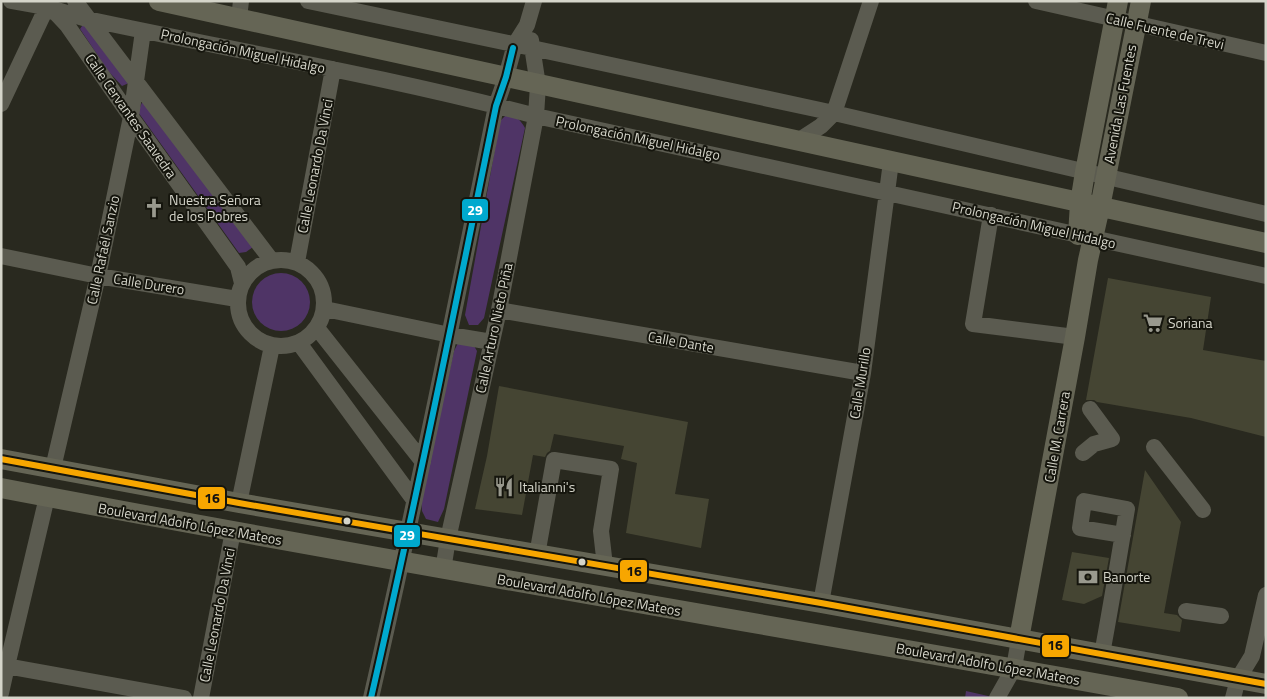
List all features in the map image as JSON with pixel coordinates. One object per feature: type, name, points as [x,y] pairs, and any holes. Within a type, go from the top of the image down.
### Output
[{"type":"main road","points":[[159,1],[240,10],[538,85],[1266,243]]},
{"type":"main road","name":"Avenida Las Fuentes","points":[[1090,205],[1105,177],[1141,1]]},
{"type":"main road","name":"Avenida Las Fuentes","points":[[1090,205],[1085,172],[1116,10]]},
{"type":"main road","name":"Calle M. Carrera","points":[[1020,639],[1088,260],[1085,237],[1090,205]]},
{"type":"main road","points":[[1,459],[408,533],[1020,639],[1102,654],[1236,688],[1262,688]]},
{"type":"main road","name":"Boulevard Adolfo López Mateos","points":[[1,488],[443,570],[1178,698]]},
{"type":"street","name":"Prolongación Miguel Hidalgo","points":[[10,1],[48,4],[87,19],[333,69],[536,116],[1266,276]]},
{"type":"street","name":"Calle Cervantes Saavedra","points":[[75,1],[272,261]]},
{"type":"street","points":[[308,1],[834,113],[1266,214]]},
{"type":"street","points":[[371,698],[402,562],[496,106],[514,44],[527,25],[534,1]]},
{"type":"street","points":[[798,141],[821,126],[834,113],[870,1]]},
{"type":"street","name":"Calle Fuente de Trevi","points":[[1036,1],[1116,10],[1136,24],[1266,53]]},
{"type":"street","points":[[1,104],[48,4]]},
{"type":"street","name":"Calle Cervantes Saavedra","points":[[48,4],[67,25],[238,267],[242,283]]},
{"type":"street","name":"Calle Arturo Nieto Piña","points":[[443,570],[448,539],[492,342],[536,116],[538,85],[527,25]]},
{"type":"street","name":"Calle Rafaél Sanzio","points":[[53,468],[98,276],[131,117],[143,31]]},
{"type":"street","name":"Calle Leonardo Da Vinci","points":[[297,262],[333,69]]},
{"type":"street","name":"Calle Murillo","points":[[821,604],[863,373],[891,162]]},
{"type":"street","points":[[991,215],[973,324],[1075,337]]},
{"type":"street","name":"Calle Durero","points":[[1,256],[98,276],[237,299]]},
{"type":"street","points":[[272,261],[297,262],[312,273],[321,285],[324,294],[324,309],[317,328],[311,335],[299,343],[287,346],[272,346],[256,339],[246,329],[239,314],[237,299],[242,283],[258,266],[272,261]]},
{"type":"street","points":[[324,309],[492,342]]},
{"type":"street","name":"Calle Dante","points":[[498,310],[863,373]]},
{"type":"street","points":[[317,328],[423,462]]},
{"type":"street","points":[[299,343],[414,500]]},
{"type":"street","points":[[239,503],[272,346]]},
{"type":"street","points":[[1083,453],[1094,444],[1112,439],[1090,408]]},
{"type":"street","points":[[1154,446],[1203,510]]},
{"type":"street","points":[[537,554],[554,460],[611,469],[601,531],[605,566]]},
{"type":"street","points":[[1,694],[4,666],[48,497]]},
{"type":"street","name":"Calle Leonardo Da Vinci","points":[[201,698],[233,532]]},
{"type":"street","points":[[1102,654],[1123,535]]},
{"type":"street","points":[[1236,688],[1252,656],[1266,595]]},
{"type":"street","points":[[1186,610],[1221,616]]},
{"type":"street","name":"Calle M. Carrera","points":[[997,698],[1014,668],[1020,639]]},
{"type":"street","points":[[4,666],[184,698]]},
{"type":"shaded area","points":[[84,23],[129,83],[122,86],[109,72],[80,29]]},
{"type":"shaded area","points":[[143,100],[253,247],[246,252],[239,253],[138,112]]},
{"type":"shaded area","points":[[506,115],[517,118],[525,128],[484,318],[478,325],[469,325],[465,315],[500,121]]},
{"type":"shaded area","points":[[275,273],[287,273],[302,281],[310,296],[310,308],[302,323],[287,331],[275,331],[260,323],[252,308],[252,296],[260,281]]},
{"type":"shaded area","points":[[460,339],[471,341],[477,351],[444,509],[438,522],[426,519],[422,511],[421,497],[454,351]]},
{"type":"shaded area","points":[[966,691],[997,698],[965,698]]},
{"type":"building","name":"Soriana","points":[[1108,278],[1211,297],[1203,350],[1266,361],[1266,437],[1191,418],[1086,400]]},
{"type":"building","points":[[499,386],[688,422],[675,494],[709,499],[701,548],[626,533],[637,463],[621,459],[624,446],[554,434],[550,451],[545,457],[533,455],[522,515],[475,509],[487,456]]},
{"type":"building","points":[[1145,470],[1181,522],[1164,613],[1177,615],[1182,620],[1180,632],[1118,622]]},
{"type":"building","name":"Banorte","points":[[1072,552],[1109,558],[1102,596],[1084,604],[1062,600]]},
{"type":"transit line","name":"29","points":[[371,698],[420,476],[496,106],[513,48]]},
{"type":"transit line","name":"16","points":[[1,459],[239,503],[821,603],[1266,684]]},
{"type":"place","name":"Nuestra Señora de los Pobres","points":[[154,208]]},
{"type":"place","name":"Soriana","points":[[1153,323]]},
{"type":"place","name":"Italianni's","points":[[504,487]]},
{"type":"place","name":"Banorte","points":[[1088,577]]}]
